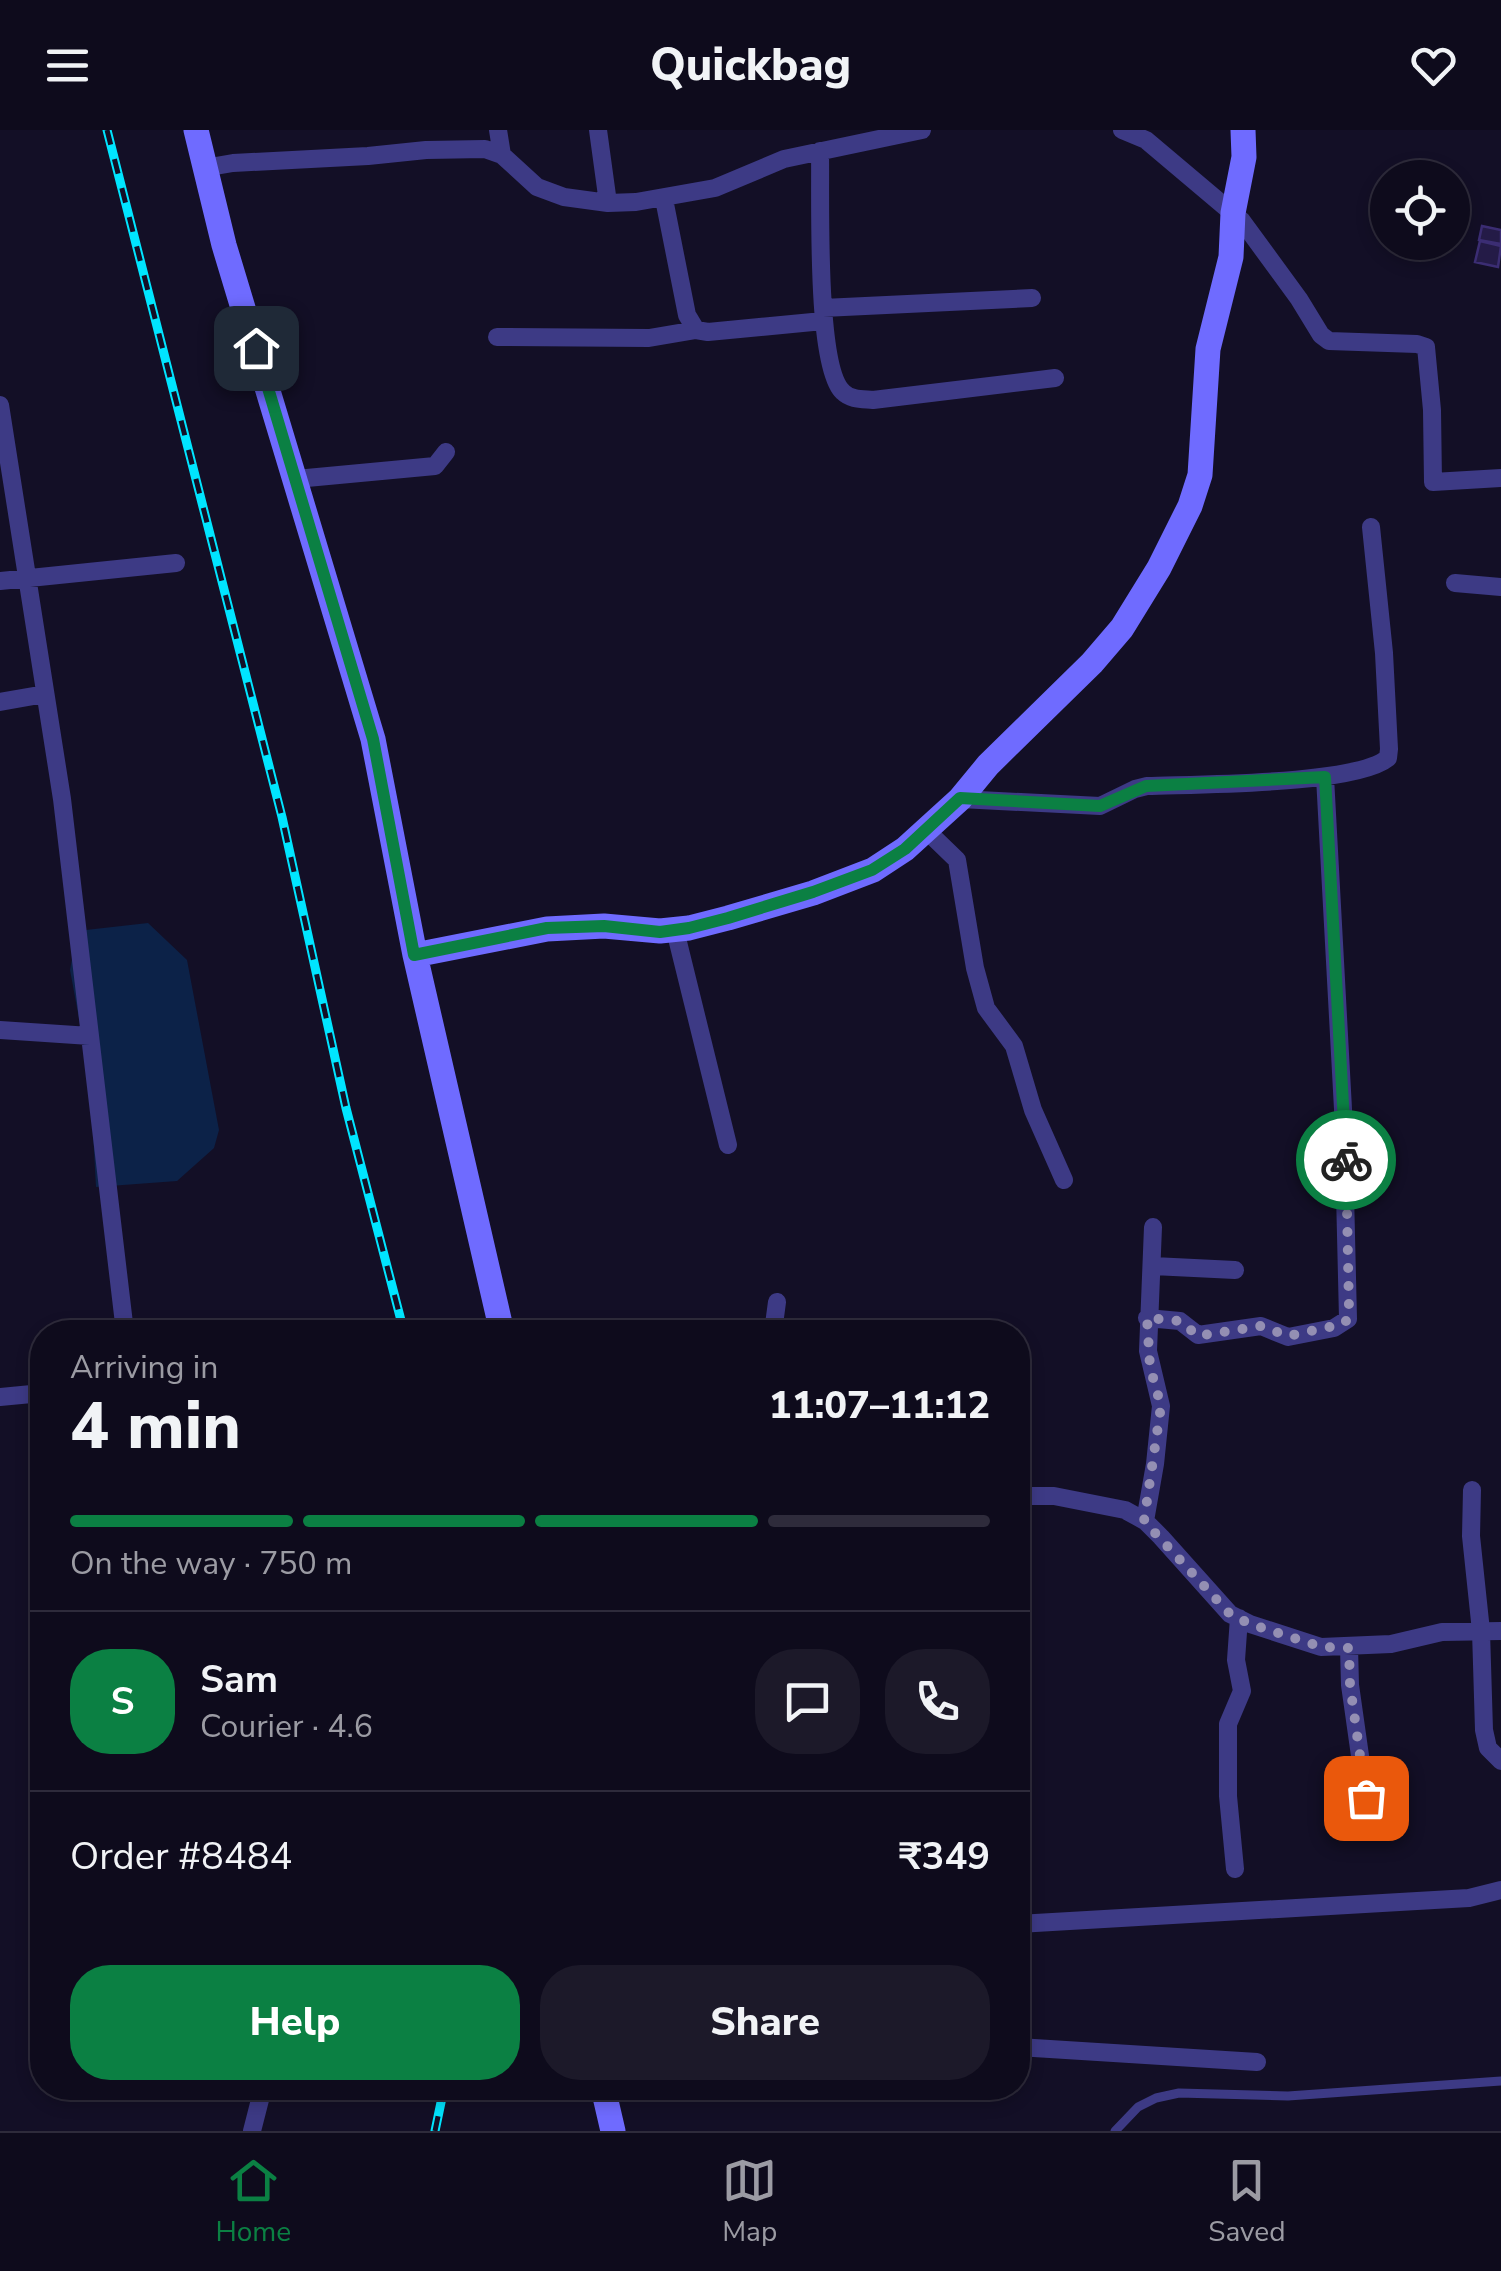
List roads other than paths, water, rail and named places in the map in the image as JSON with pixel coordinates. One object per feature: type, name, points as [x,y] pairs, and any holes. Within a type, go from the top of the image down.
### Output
[{"type":"street","points":[[196,130],[373,739],[414,955],[499,1320]]},
{"type":"street","points":[[498,130],[502,156]]},
{"type":"street","points":[[598,130],[608,203]]},
{"type":"street","points":[[204,168],[485,148],[502,156],[537,187],[564,197],[608,203],[715,188],[784,159],[922,130]]},
{"type":"street","points":[[1122,130],[1146,140],[1234,213],[1257,238],[1321,335],[1329,341],[1417,344],[1426,348],[1433,482],[1501,478]]},
{"type":"street","points":[[414,955],[508,934],[561,927],[675,930],[728,918],[872,870],[905,849],[960,798],[1122,628],[1159,568],[1190,506],[1200,475],[1208,349],[1231,257],[1244,157],[1243,130]]},
{"type":"street","points":[[820,151],[823,315],[836,382],[843,392],[854,399],[943,393],[1055,378]]},
{"type":"street","points":[[664,198],[687,314],[696,330]]},
{"type":"street","points":[[497,337],[649,338],[823,315],[1032,298]]},
{"type":"street","points":[[0,405],[3,448],[46,694],[124,1320]]},
{"type":"street","points":[[296,480],[436,466],[446,452]]},
{"type":"street","points":[[960,798],[1100,806],[1146,786],[1325,777],[1368,768],[1388,758],[1384,653],[1371,527]]},
{"type":"street","points":[[0,581],[176,563]]},
{"type":"street","points":[[1455,583],[1501,587]]},
{"type":"street","points":[[0,702],[46,694]]},
{"type":"street","points":[[1147,1318],[1180,1321],[1198,1336],[1261,1326],[1288,1336],[1334,1328],[1348,1319],[1344,1126],[1325,777]]},
{"type":"street","points":[[926,830],[957,860],[986,1008],[1014,1046],[1033,1110],[1064,1180]]},
{"type":"street","points":[[675,930],[728,1145]]},
{"type":"street","points":[[0,1030],[90,1036]]},
{"type":"street","points":[[1144,1521],[1161,1406],[1150,1367],[1147,1318],[1153,1266],[1152,1227]]},
{"type":"street","points":[[1153,1266],[1235,1270]]},
{"type":"street","points":[[775,1320],[777,1302]]},
{"type":"street","points":[[0,1398],[30,1395]]},
{"type":"street","points":[[1472,1490],[1471,1536],[1482,1631],[1484,1730],[1488,1748],[1501,1761]]},
{"type":"street","points":[[1030,1496],[1054,1496],[1125,1510],[1144,1521],[1230,1614],[1322,1647],[1391,1644],[1442,1632],[1501,1632]]},
{"type":"street","points":[[1234,1868],[1228,1724],[1242,1691],[1236,1660],[1239,1618]]},
{"type":"street","points":[[1349,1648],[1350,1685],[1366,1798]]},
{"type":"street","points":[[1030,1923],[1469,1898],[1501,1890]]},
{"type":"street","points":[[1030,2048],[1257,2062]]},
{"type":"street","points":[[252,2131],[260,2100]]},
{"type":"street","points":[[606,2100],[613,2131]]},
{"type":"lane","points":[[1114,2131],[1138,2106],[1179,2093],[1288,2096],[1501,2081]]},
{"type":"water","points":[[148,923],[187,960],[219,1130],[214,1148],[177,1181],[96,1187],[90,1078],[70,970],[77,931]]},
{"type":"railway","points":[[107,130],[282,817],[346,1108],[401,1320]]},
{"type":"railway","points":[[435,2131],[441,2100]]}]
